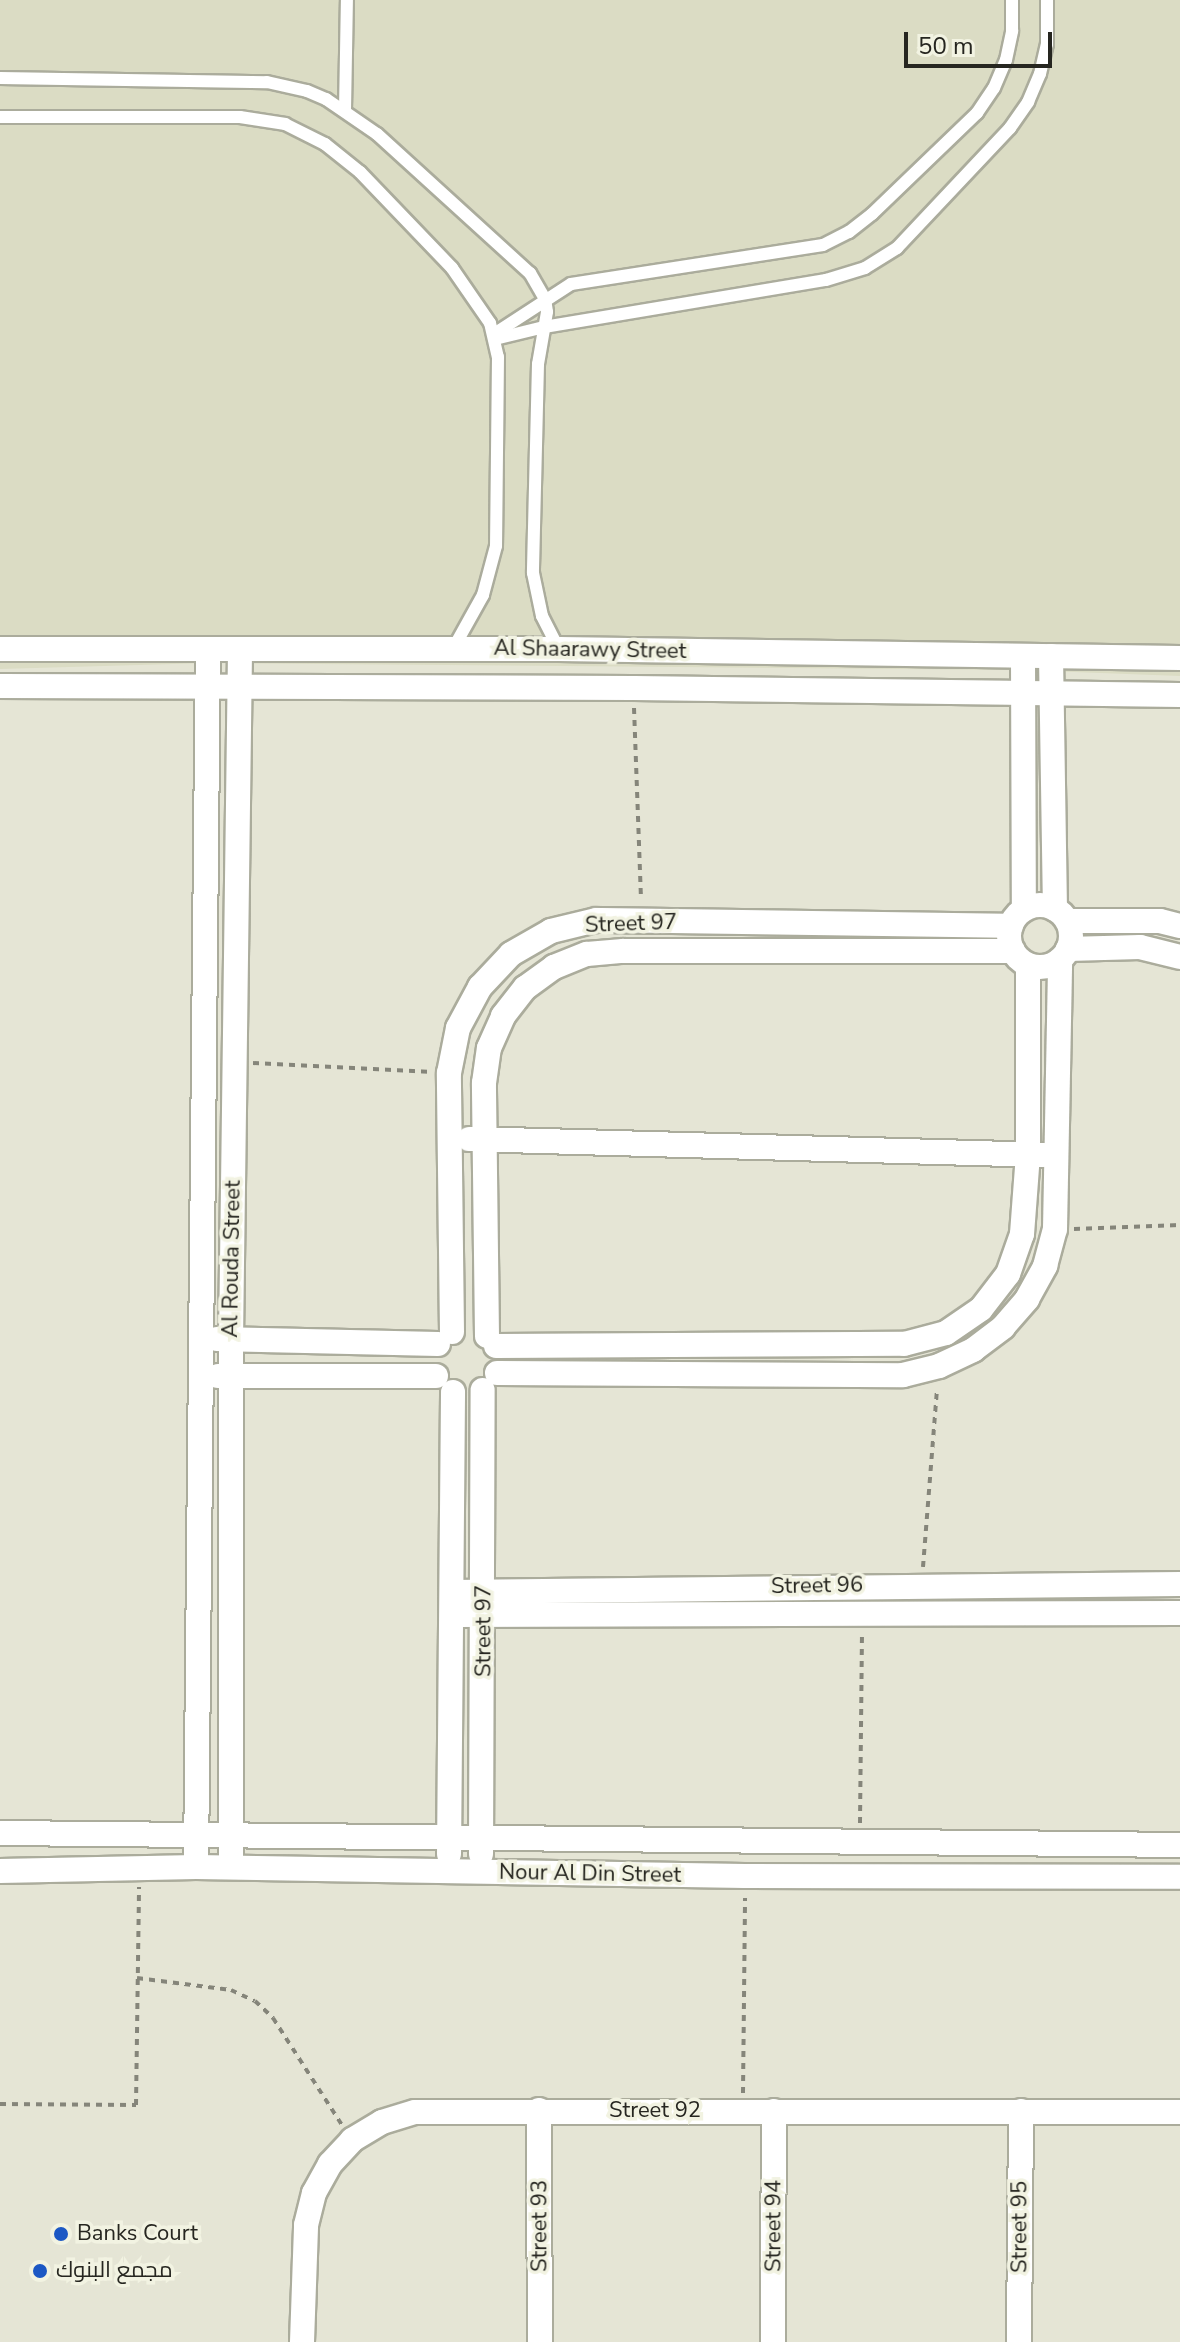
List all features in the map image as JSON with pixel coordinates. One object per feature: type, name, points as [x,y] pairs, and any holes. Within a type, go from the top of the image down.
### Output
[{"type":"street","name":"Al Shaarawy Street","points":[[0,649],[559,649],[1180,658]]},
{"type":"street","name":"Al Rouda Street","points":[[196,1867],[208,650]]},
{"type":"street","name":"Al Rouda Street","points":[[231,1867],[231,1339],[240,650]]},
{"type":"street","points":[[200,1376],[445,1384],[468,1395],[490,1381],[903,1375],[939,1366],[973,1350],[1003,1327],[1027,1299],[1045,1266],[1055,1229],[1064,954],[1071,935],[1062,915],[1051,656]]},
{"type":"street","points":[[200,1339],[445,1338],[470,1329],[491,1341],[904,1344],[946,1333],[981,1309],[1008,1274],[1022,1234],[1028,1155],[1018,918],[1023,657]]},
{"type":"street","name":"Al Shaarawy Street","points":[[0,686],[634,688],[1180,695]]},
{"type":"street","points":[[1018,918],[1034,906],[1062,915],[1160,921],[1180,926]]},
{"type":"street","name":"Street 97","points":[[445,1338],[449,1073],[458,1028],[480,987],[511,954],[551,931],[596,920],[1018,918]]},
{"type":"street","points":[[1020,958],[1045,967],[1064,954],[1140,947],[1180,957]]},
{"type":"street","name":"Street 97","points":[[491,1341],[483,1139],[489,1048],[503,1016],[525,988],[554,967],[587,954],[623,951],[1020,958]]},
{"type":"street","points":[[449,1139],[1059,1155]]},
{"type":"street","points":[[445,1338],[433,1360],[445,1384]]},
{"type":"street","points":[[490,1381],[491,1341]]},
{"type":"street","name":"Street 97","points":[[481,1872],[490,1381]]},
{"type":"street","name":"Street 97","points":[[445,1384],[453,1603],[449,1872]]},
{"type":"street","name":"Street 96","points":[[485,1603],[922,1584],[1180,1584]]},
{"type":"street","name":"Street 96","points":[[453,1603],[863,1614],[1180,1613]]},
{"type":"street","name":"Nour Al Din Street","points":[[0,1833],[1180,1845]]},
{"type":"street","name":"Nour Al Din Street","points":[[0,1871],[231,1867],[745,1876],[1180,1877]]},
{"type":"street","name":"Street 93","points":[[539,2110],[540,2342]]},
{"type":"street","name":"Street 94","points":[[773,2342],[774,2111]]},
{"type":"street","name":"Street 95","points":[[1019,2342],[1021,2111]]},
{"type":"street","name":"Street 92","points":[[302,2342],[306,2225],[311,2203],[330,2164],[352,2140],[382,2122],[415,2112],[1180,2112]]},
{"type":"lane","points":[[345,110],[347,0]]},
{"type":"lane","points":[[494,336],[571,284],[823,245],[849,232],[977,113],[994,88],[1006,60],[1012,31],[1012,0]]},
{"type":"lane","points":[[494,336],[826,280],[865,268],[897,248],[1010,128],[1028,102],[1040,74],[1047,44],[1047,0]]},
{"type":"lane","points":[[0,78],[267,82],[307,91],[345,110],[377,134],[530,273],[545,299],[538,364],[533,573],[542,616],[559,649]]},
{"type":"lane","points":[[0,117],[240,117],[285,124],[325,144],[360,172],[452,268],[484,313],[494,336],[498,357],[496,546],[483,595],[453,649]]},
{"type":"path","points":[[634,688],[642,922]]},
{"type":"path","points":[[235,1062],[449,1073]]},
{"type":"path","points":[[1055,1229],[1180,1225]]},
{"type":"path","points":[[922,1584],[939,1366]]},
{"type":"path","points":[[860,1840],[863,1614]]},
{"type":"path","points":[[0,2104],[136,2105],[139,1868]]},
{"type":"path","points":[[743,2111],[745,1876]]},
{"type":"path","points":[[137,1978],[231,1990],[255,2001],[273,2018],[352,2140]]},
{"type":"shaded area","points":[[0,0],[1180,0],[1180,676],[1021,670],[208,663],[0,669]]},
{"type":"place","name":"Banks Court","points":[[61,2234]]},
{"type":"place","name":"مجمع البنوك","points":[[40,2271]]}]
